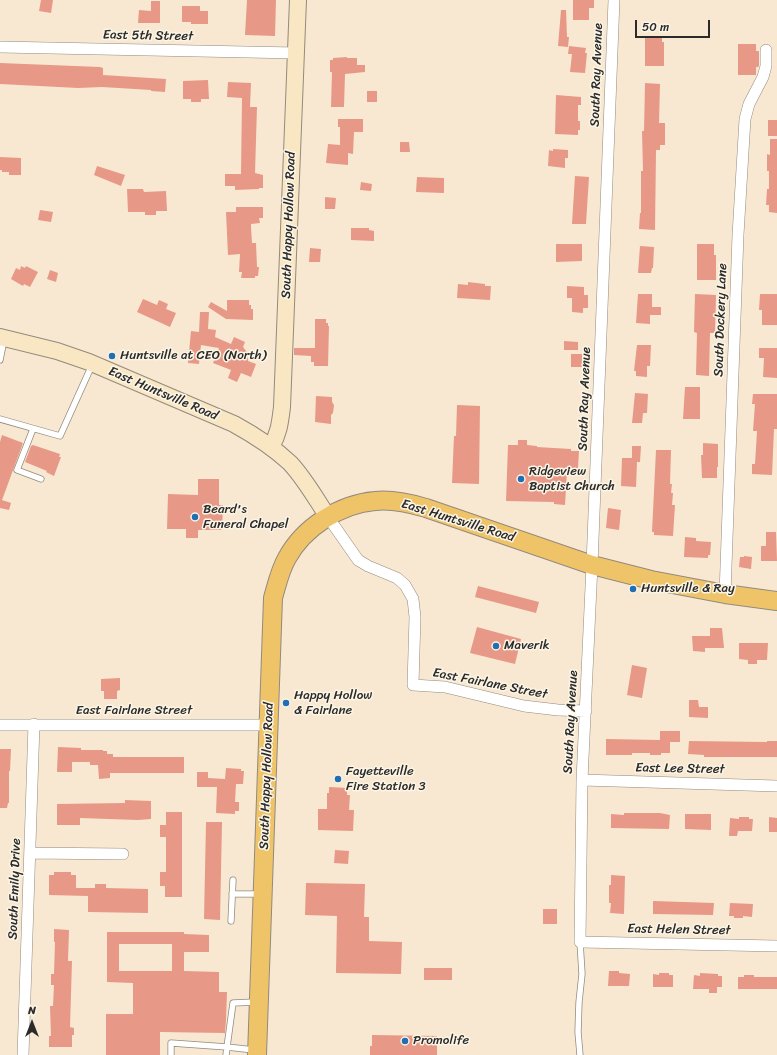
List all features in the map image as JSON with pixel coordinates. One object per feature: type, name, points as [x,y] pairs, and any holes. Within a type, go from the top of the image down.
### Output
[{"type":"main road","name":"East Huntsville Road","points":[[328,517],[353,506],[374,501],[406,503],[426,508],[592,565],[651,580],[725,594],[777,601]]},
{"type":"main road","name":"South Happy Hollow Road","points":[[258,1052],[272,598],[279,574],[288,557],[311,529],[328,517]]},
{"type":"street","name":"South Happy Hollow Road","points":[[271,447],[277,436],[282,407],[298,0]]},
{"type":"street","name":"South Ray Avenue","points":[[580,942],[582,780],[614,0]]},
{"type":"street","name":"East 5th Street","points":[[0,47],[296,54]]},
{"type":"street","name":"South Dockery Lane","points":[[725,594],[738,235],[745,119],[748,104],[766,66],[766,50]]},
{"type":"street","name":"East Huntsville Road","points":[[2,337],[57,351],[93,364],[234,424],[255,435],[290,464],[308,486],[328,517]]},
{"type":"street","name":"East Fairlane Street","points":[[328,517],[358,560],[368,566],[397,578],[405,585],[413,599],[415,617],[413,685],[445,686],[513,704],[542,709],[586,711]]},
{"type":"street","name":"South Emily Drive","points":[[23,1055],[34,724]]},
{"type":"street","name":"East Fairlane Street","points":[[0,725],[268,725]]},
{"type":"street","name":"East Lee Street","points":[[582,780],[777,786]]},
{"type":"street","points":[[30,853],[123,854]]},
{"type":"street","name":"East Helen Street","points":[[580,942],[777,946]]},
{"type":"lane","points":[[0,360],[2,337]]},
{"type":"lane","points":[[0,419],[60,436],[93,364]]},
{"type":"lane","points":[[33,429],[17,470],[41,479]]},
{"type":"lane","points":[[231,921],[232,880]]},
{"type":"lane","points":[[232,894],[263,894]]},
{"type":"lane","points":[[580,942],[582,974],[578,1032],[580,1055]]},
{"type":"lane","points":[[226,1055],[233,1003],[259,1002]]},
{"type":"lane","points":[[171,1055],[171,1043],[227,1047],[258,1052]]},
{"type":"building","points":[[41,0],[53,0],[51,13],[39,11]]},
{"type":"building","points":[[247,0],[276,0],[275,36],[245,35]]},
{"type":"building","points":[[573,0],[594,0],[594,8],[589,8],[589,20],[573,20]]},
{"type":"building","points":[[151,1],[160,1],[160,23],[138,23],[139,10],[151,11]]},
{"type":"building","points":[[182,6],[200,6],[200,11],[208,11],[208,24],[191,24],[191,22],[182,22]]},
{"type":"building","points":[[561,10],[566,10],[567,37],[569,37],[568,47],[558,46]]},
{"type":"building","points":[[645,38],[662,38],[662,42],[664,42],[664,66],[645,66]]},
{"type":"building","points":[[738,44],[756,44],[756,51],[759,51],[759,66],[756,67],[756,75],[738,75]]},
{"type":"building","points":[[569,46],[586,48],[585,73],[570,72],[572,54],[568,54]]},
{"type":"building","points":[[333,58],[357,58],[357,65],[365,65],[365,72],[345,74],[344,107],[331,107],[332,72],[330,72],[330,60],[333,60]]},
{"type":"building","points":[[0,63],[100,67],[103,68],[103,75],[166,79],[165,92],[102,87],[78,88],[0,84]]},
{"type":"building","points":[[208,80],[209,99],[201,99],[201,102],[191,102],[191,99],[183,99],[183,81]]},
{"type":"building","points":[[228,82],[251,83],[250,107],[257,107],[255,173],[263,175],[263,188],[235,190],[235,186],[225,186],[225,174],[241,174],[242,98],[227,97]]},
{"type":"building","points":[[645,83],[660,84],[659,123],[665,123],[665,145],[660,145],[660,150],[656,150],[655,230],[639,229],[641,213],[641,171],[643,171],[642,131],[644,131]]},
{"type":"building","points":[[367,91],[377,91],[377,102],[367,102]]},
{"type":"building","points":[[556,95],[581,97],[581,105],[578,105],[578,121],[580,121],[580,130],[578,130],[578,135],[555,134]]},
{"type":"building","points":[[338,119],[363,119],[363,132],[354,132],[353,154],[348,153],[348,165],[326,163],[328,144],[340,145],[340,127],[338,127]]},
{"type":"building","points":[[768,120],[777,120],[777,136],[768,136]]},
{"type":"building","points":[[770,139],[777,139],[777,213],[769,212],[769,205],[766,205],[767,189],[769,189],[767,154],[770,155]]},
{"type":"building","points":[[400,142],[409,142],[410,152],[400,152]]},
{"type":"building","points":[[553,149],[568,150],[568,158],[565,158],[565,168],[548,166],[549,150],[553,151]]},
{"type":"building","points":[[0,157],[21,158],[21,175],[9,175],[9,172],[2,172],[2,170],[0,170]]},
{"type":"building","points":[[97,166],[125,175],[121,186],[94,175]]},
{"type":"building","points":[[575,176],[589,177],[586,224],[572,224]]},
{"type":"building","points":[[417,177],[444,178],[444,193],[416,192]]},
{"type":"building","points":[[361,182],[372,184],[371,191],[360,190]]},
{"type":"building","points":[[127,189],[143,189],[144,192],[166,191],[167,211],[156,211],[156,215],[145,215],[145,212],[128,212]]},
{"type":"building","points":[[325,197],[336,198],[335,209],[325,209]]},
{"type":"building","points":[[236,207],[263,207],[263,218],[259,218],[260,223],[251,224],[252,243],[256,243],[257,267],[259,267],[258,276],[255,276],[255,278],[241,278],[242,272],[239,272],[240,254],[228,255],[226,212],[236,212]]},
{"type":"building","points":[[40,210],[53,212],[51,222],[38,220]]},
{"type":"building","points":[[351,228],[369,228],[369,230],[374,231],[374,241],[351,240]]},
{"type":"building","points":[[556,244],[582,244],[582,261],[556,262]]},
{"type":"building","points":[[697,244],[714,244],[714,255],[716,255],[716,280],[697,280]]},
{"type":"building","points":[[640,246],[654,247],[653,268],[651,273],[638,273]]},
{"type":"building","points":[[310,248],[321,249],[320,262],[309,262]]},
{"type":"building","points":[[21,266],[25,268],[26,266],[38,272],[30,287],[24,284],[23,286],[11,279],[16,268],[20,270]]},
{"type":"building","points":[[50,270],[58,273],[56,282],[47,279]]},
{"type":"building","points":[[468,282],[491,286],[490,300],[457,298],[458,284],[468,285]]},
{"type":"building","points":[[567,286],[584,287],[584,295],[588,295],[588,308],[583,308],[583,313],[572,312],[572,298],[567,298]]},
{"type":"building","points":[[638,294],[652,294],[652,307],[661,307],[661,315],[650,315],[650,324],[636,323]]},
{"type":"building","points":[[695,294],[716,295],[715,333],[710,333],[709,376],[696,375],[697,333],[694,332]]},
{"type":"building","points":[[760,294],[777,294],[777,325],[762,325],[762,310],[759,310]]},
{"type":"building","points":[[143,299],[157,305],[159,300],[168,304],[166,309],[176,313],[170,327],[137,312]]},
{"type":"building","points":[[227,300],[249,300],[249,305],[251,305],[251,309],[253,309],[253,320],[226,319],[208,307],[211,302],[227,311]]},
{"type":"building","points":[[200,312],[209,312],[208,329],[216,330],[215,337],[231,344],[234,337],[245,342],[243,347],[247,352],[248,361],[256,364],[251,377],[241,373],[237,382],[228,378],[231,370],[213,363],[219,348],[201,345],[199,364],[188,363],[191,331],[199,332]]},
{"type":"building","points":[[315,319],[326,319],[326,323],[328,323],[329,326],[328,366],[314,366],[314,362],[311,362],[311,356],[294,355],[294,348],[315,348]]},
{"type":"building","points":[[564,341],[578,342],[578,350],[564,350]]},
{"type":"building","points":[[637,345],[651,345],[650,366],[647,366],[647,377],[636,376],[636,371],[634,371]]},
{"type":"building","points":[[759,348],[777,348],[777,378],[763,377],[764,358],[759,358]]},
{"type":"building","points":[[571,354],[582,354],[582,367],[571,367]]},
{"type":"building","points":[[685,387],[700,387],[700,419],[683,419]]},
{"type":"building","points":[[635,393],[648,394],[647,413],[643,413],[642,423],[632,423]]},
{"type":"building","points":[[753,394],[777,394],[777,429],[774,429],[772,475],[752,474],[752,464],[755,464],[757,431],[753,431],[755,404],[752,404]]},
{"type":"building","points":[[316,396],[332,397],[332,402],[334,405],[333,413],[331,415],[331,424],[315,422]]},
{"type":"building","points":[[457,405],[480,406],[479,484],[452,483]]},
{"type":"building","points":[[2,435],[23,443],[2,500],[11,503],[9,510],[0,508],[0,442]]},
{"type":"building","points":[[518,440],[527,440],[527,445],[537,447],[571,449],[571,451],[579,451],[578,468],[571,468],[571,471],[567,471],[565,505],[554,504],[554,502],[506,501],[508,445],[518,445]]},
{"type":"building","points":[[703,443],[718,444],[717,478],[702,478],[701,455],[703,455]]},
{"type":"building","points":[[33,445],[60,454],[59,457],[61,457],[54,476],[46,472],[47,471],[25,462],[31,446]]},
{"type":"building","points":[[632,446],[641,446],[640,462],[637,462],[636,487],[621,486],[622,458],[632,458]]},
{"type":"building","points":[[656,450],[671,450],[670,484],[672,484],[671,493],[673,493],[672,505],[675,505],[673,536],[654,535],[654,532],[652,532]]},
{"type":"building","name":"Beard's Funeral Chapel","points":[[198,479],[219,479],[219,505],[223,505],[222,530],[198,530],[198,538],[186,538],[186,529],[167,529],[168,494],[198,495]]},
{"type":"building","points":[[608,508],[621,510],[619,530],[606,528]]},
{"type":"building","points":[[766,532],[776,532],[777,561],[761,561],[761,546],[766,546]]},
{"type":"building","points":[[685,537],[696,538],[696,541],[711,542],[710,555],[708,555],[708,558],[684,557]]},
{"type":"building","points":[[740,557],[752,557],[751,569],[739,567]]},
{"type":"building","points":[[478,586],[539,602],[536,613],[475,597]]},
{"type":"building","name":"Maverik","points":[[477,627],[521,639],[515,664],[470,653]]},
{"type":"building","points":[[710,628],[722,628],[724,648],[705,648],[705,652],[693,651],[692,636],[710,636]]},
{"type":"building","points":[[739,643],[768,643],[767,660],[757,660],[757,664],[748,664],[748,660],[739,659]]},
{"type":"building","points":[[632,665],[647,668],[642,698],[627,695]]},
{"type":"building","points":[[120,678],[120,690],[117,691],[117,699],[104,699],[104,691],[101,691],[101,679]]},
{"type":"building","points":[[689,700],[698,700],[699,707],[708,707],[708,718],[689,717]]},
{"type":"building","points":[[660,731],[680,731],[680,742],[670,742],[670,753],[661,753],[661,755],[650,755],[650,753],[632,753],[632,755],[606,755],[606,739],[660,740]]},
{"type":"building","points":[[689,741],[777,741],[777,757],[704,757],[704,755],[688,754]]},
{"type":"building","points":[[58,747],[81,748],[81,750],[103,750],[107,751],[107,754],[113,754],[113,757],[184,757],[184,773],[110,773],[110,778],[99,779],[98,765],[90,765],[90,762],[72,762],[72,772],[57,772]]},
{"type":"building","points":[[0,749],[11,749],[9,803],[7,808],[0,808]]},
{"type":"building","points":[[226,768],[241,769],[241,771],[244,771],[243,784],[236,784],[235,802],[239,802],[239,811],[235,811],[235,814],[216,813],[217,787],[197,787],[197,772],[208,772],[208,778],[225,779]]},
{"type":"building","points":[[329,787],[347,788],[347,795],[350,795],[349,810],[354,810],[353,831],[318,830],[318,809],[327,809],[327,793],[329,793]]},
{"type":"building","points":[[125,800],[151,801],[151,819],[80,818],[80,825],[57,825],[57,804],[125,803]]},
{"type":"building","points":[[166,812],[182,812],[182,897],[165,897],[165,886],[160,886],[160,872],[166,872],[166,837],[160,837],[160,825],[166,825]]},
{"type":"building","points":[[624,813],[660,813],[670,815],[669,829],[611,828],[611,814],[624,815]]},
{"type":"building","points":[[685,814],[711,814],[711,830],[685,829]]},
{"type":"building","points":[[739,817],[749,817],[749,819],[753,819],[752,831],[738,831],[737,836],[729,836],[730,818],[739,819]]},
{"type":"building","points":[[769,817],[777,818],[777,832],[769,832]]},
{"type":"building","points":[[206,822],[222,822],[220,920],[204,919]]},
{"type":"building","points":[[335,850],[349,851],[348,864],[334,863]]},
{"type":"building","points":[[54,872],[71,872],[71,875],[76,875],[76,888],[95,888],[95,884],[106,884],[106,888],[148,889],[148,913],[88,912],[88,896],[49,895],[49,875],[54,875]]},
{"type":"building","points":[[611,875],[625,876],[624,914],[610,913],[611,903],[609,903],[609,885],[611,885]]},
{"type":"building","points":[[306,883],[365,884],[364,917],[369,917],[369,941],[402,942],[401,974],[336,973],[337,916],[305,915]]},
{"type":"building","points":[[653,901],[714,903],[713,915],[653,914]]},
{"type":"building","points":[[730,903],[753,904],[752,917],[743,916],[743,918],[734,918],[734,916],[729,916]]},
{"type":"building","points":[[543,909],[557,909],[557,924],[543,924]]},
{"type":"building","points":[[54,929],[69,930],[68,961],[72,961],[70,1027],[74,1028],[74,1035],[72,1035],[72,1047],[49,1047],[49,1036],[51,1036],[50,1006],[53,1006],[54,985],[51,985],[51,974],[54,974]]},
{"type":"building","points":[[107,932],[184,932],[184,934],[209,935],[209,952],[184,952],[184,971],[219,972],[219,992],[227,992],[225,1033],[160,1032],[160,1055],[106,1055],[106,1014],[133,1014],[133,983],[107,982]],"holes":[[[119,944],[172,944],[172,971],[119,971]]]},
{"type":"building","points":[[424,968],[452,968],[452,980],[424,980]]},
{"type":"building","points":[[609,971],[619,971],[619,973],[630,974],[629,986],[608,986]]},
{"type":"building","points":[[659,973],[669,973],[669,975],[673,975],[673,987],[653,987],[653,974],[659,975]]},
{"type":"building","points":[[700,973],[718,974],[718,976],[722,976],[722,987],[717,987],[717,993],[709,993],[709,989],[693,989],[694,975],[700,976]]},
{"type":"building","points":[[744,975],[754,975],[754,977],[777,977],[777,989],[738,989],[738,977],[744,977]]},
{"type":"building","name":"Promolife","points":[[372,1035],[437,1036],[437,1055],[370,1055]]},
{"type":"place","name":"Huntsville at CEO (North)","points":[[112,356]]},
{"type":"place","name":"Ridgeview Baptist Church","points":[[521,479]]},
{"type":"place","name":"Beard's Funeral Chapel","points":[[195,517]]},
{"type":"place","name":"Huntsville & Ray","points":[[633,589]]},
{"type":"place","name":"Maverik","points":[[496,646]]},
{"type":"place","name":"Happy Hollow & Fairlane","points":[[286,703]]},
{"type":"place","name":"Fayetteville Fire Station 3","points":[[338,779]]},
{"type":"place","name":"Promolife","points":[[405,1041]]}]
